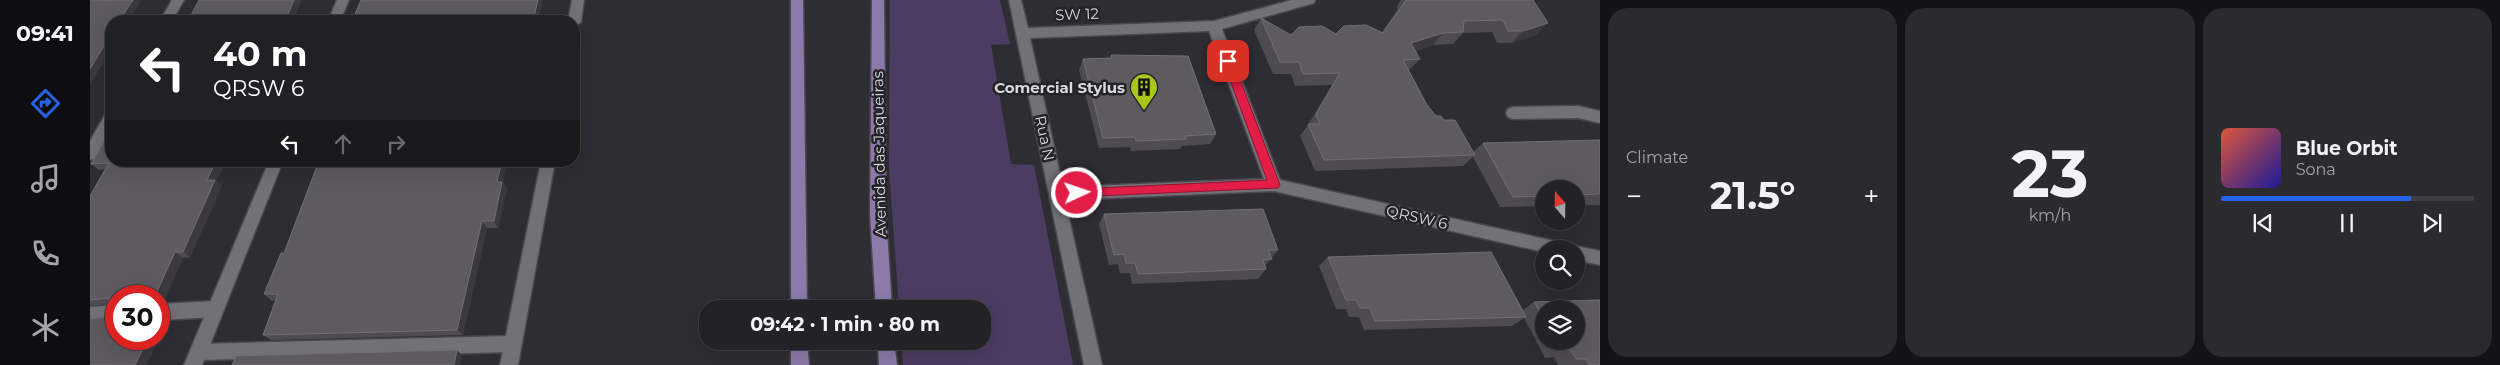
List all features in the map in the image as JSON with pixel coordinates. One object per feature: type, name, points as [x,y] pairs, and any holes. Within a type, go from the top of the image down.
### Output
[{"type":"main road","points":[[797,0],[799,300]]},
{"type":"main road","name":"Avenida das Jaqueiras","points":[[878,0],[878,214],[883,300]]},
{"type":"main road","points":[[800,350],[800,365]]},
{"type":"main road","points":[[887,350],[888,365]]},
{"type":"street","points":[[169,15],[178,0]]},
{"type":"street","points":[[337,15],[343,0]]},
{"type":"street","points":[[575,15],[578,0]]},
{"type":"street","name":"Rua N","points":[[1016,0],[1094,365]]},
{"type":"street","name":"SW 12","points":[[1022,33],[1214,26],[1309,0]]},
{"type":"street","points":[[1214,26],[1274,185]]},
{"type":"street","points":[[1514,114],[1578,112],[1600,117]]},
{"type":"street","points":[[92,148],[105,127]]},
{"type":"street","points":[[274,167],[196,358],[513,344]]},
{"type":"street","points":[[509,365],[547,167]]},
{"type":"street","name":"QRSW 6","points":[[1057,194],[1274,185],[1535,243]]},
{"type":"street","points":[[1585,254],[1600,258]]},
{"type":"street","points":[[170,311],[216,309]]},
{"type":"street","points":[[90,314],[105,313]]},
{"type":"shaded area","points":[[890,0],[1000,0],[1010,44],[991,45],[1011,164],[1034,165],[1073,365],[903,365],[902,350],[991,350],[991,300],[898,300],[889,167]]},
{"type":"building","points":[[90,0],[133,0],[123,15],[105,15],[105,44],[90,69]]},
{"type":"building","points":[[199,0],[294,0],[288,15],[191,15]]},
{"type":"building","points":[[361,0],[538,0],[534,15],[355,15]]},
{"type":"building","points":[[1406,0],[1533,0],[1548,23],[1523,31],[1508,31],[1503,20],[1464,21],[1463,32],[1443,33],[1411,43],[1420,59],[1403,60],[1427,105],[1436,116],[1441,116],[1444,120],[1455,120],[1475,155],[1324,160],[1308,124],[1320,124],[1316,114],[1340,73],[1303,74],[1299,62],[1280,62],[1261,18],[1291,35],[1299,27],[1322,26],[1336,34],[1344,26],[1366,25],[1383,33]]},
{"type":"building","name":"Comercial Stylus","points":[[1111,55],[1188,56],[1216,134],[1185,136],[1186,139],[1136,141],[1135,137],[1103,138],[1083,59],[1112,58]]},
{"type":"building","points":[[105,140],[105,163],[91,164]]},
{"type":"building","points":[[1600,140],[1600,194],[1585,195],[1585,180],[1535,180],[1535,196],[1513,197],[1483,143]]},
{"type":"building","points":[[107,167],[213,167],[207,180],[215,180],[183,252],[175,252],[160,285],[105,285],[105,298],[90,300],[90,196]]},
{"type":"building","points":[[317,167],[501,167],[497,182],[502,182],[494,221],[482,221],[457,330],[263,335],[278,294],[264,294],[281,253],[284,253]]},
{"type":"building","points":[[1263,209],[1278,250],[1268,250],[1272,259],[1263,260],[1266,269],[1138,274],[1135,263],[1126,263],[1124,254],[1114,255],[1104,214]]},
{"type":"building","points":[[1491,252],[1526,317],[1375,321],[1370,308],[1360,308],[1356,300],[1346,300],[1328,257]]},
{"type":"building","points":[[1585,300],[1600,300],[1600,365],[1590,365],[1586,359],[1576,359],[1571,350],[1585,350]]},
{"type":"building","points":[[105,317],[105,350],[142,350],[135,365],[90,365],[90,319]]},
{"type":"building","points":[[457,350],[454,365],[232,365],[236,356]]},
{"type":"place","name":"Comercial Stylus","points":[[1144,111]]},
{"type":"route","points":[[1077,193],[1274,185],[1228,61]]}]
